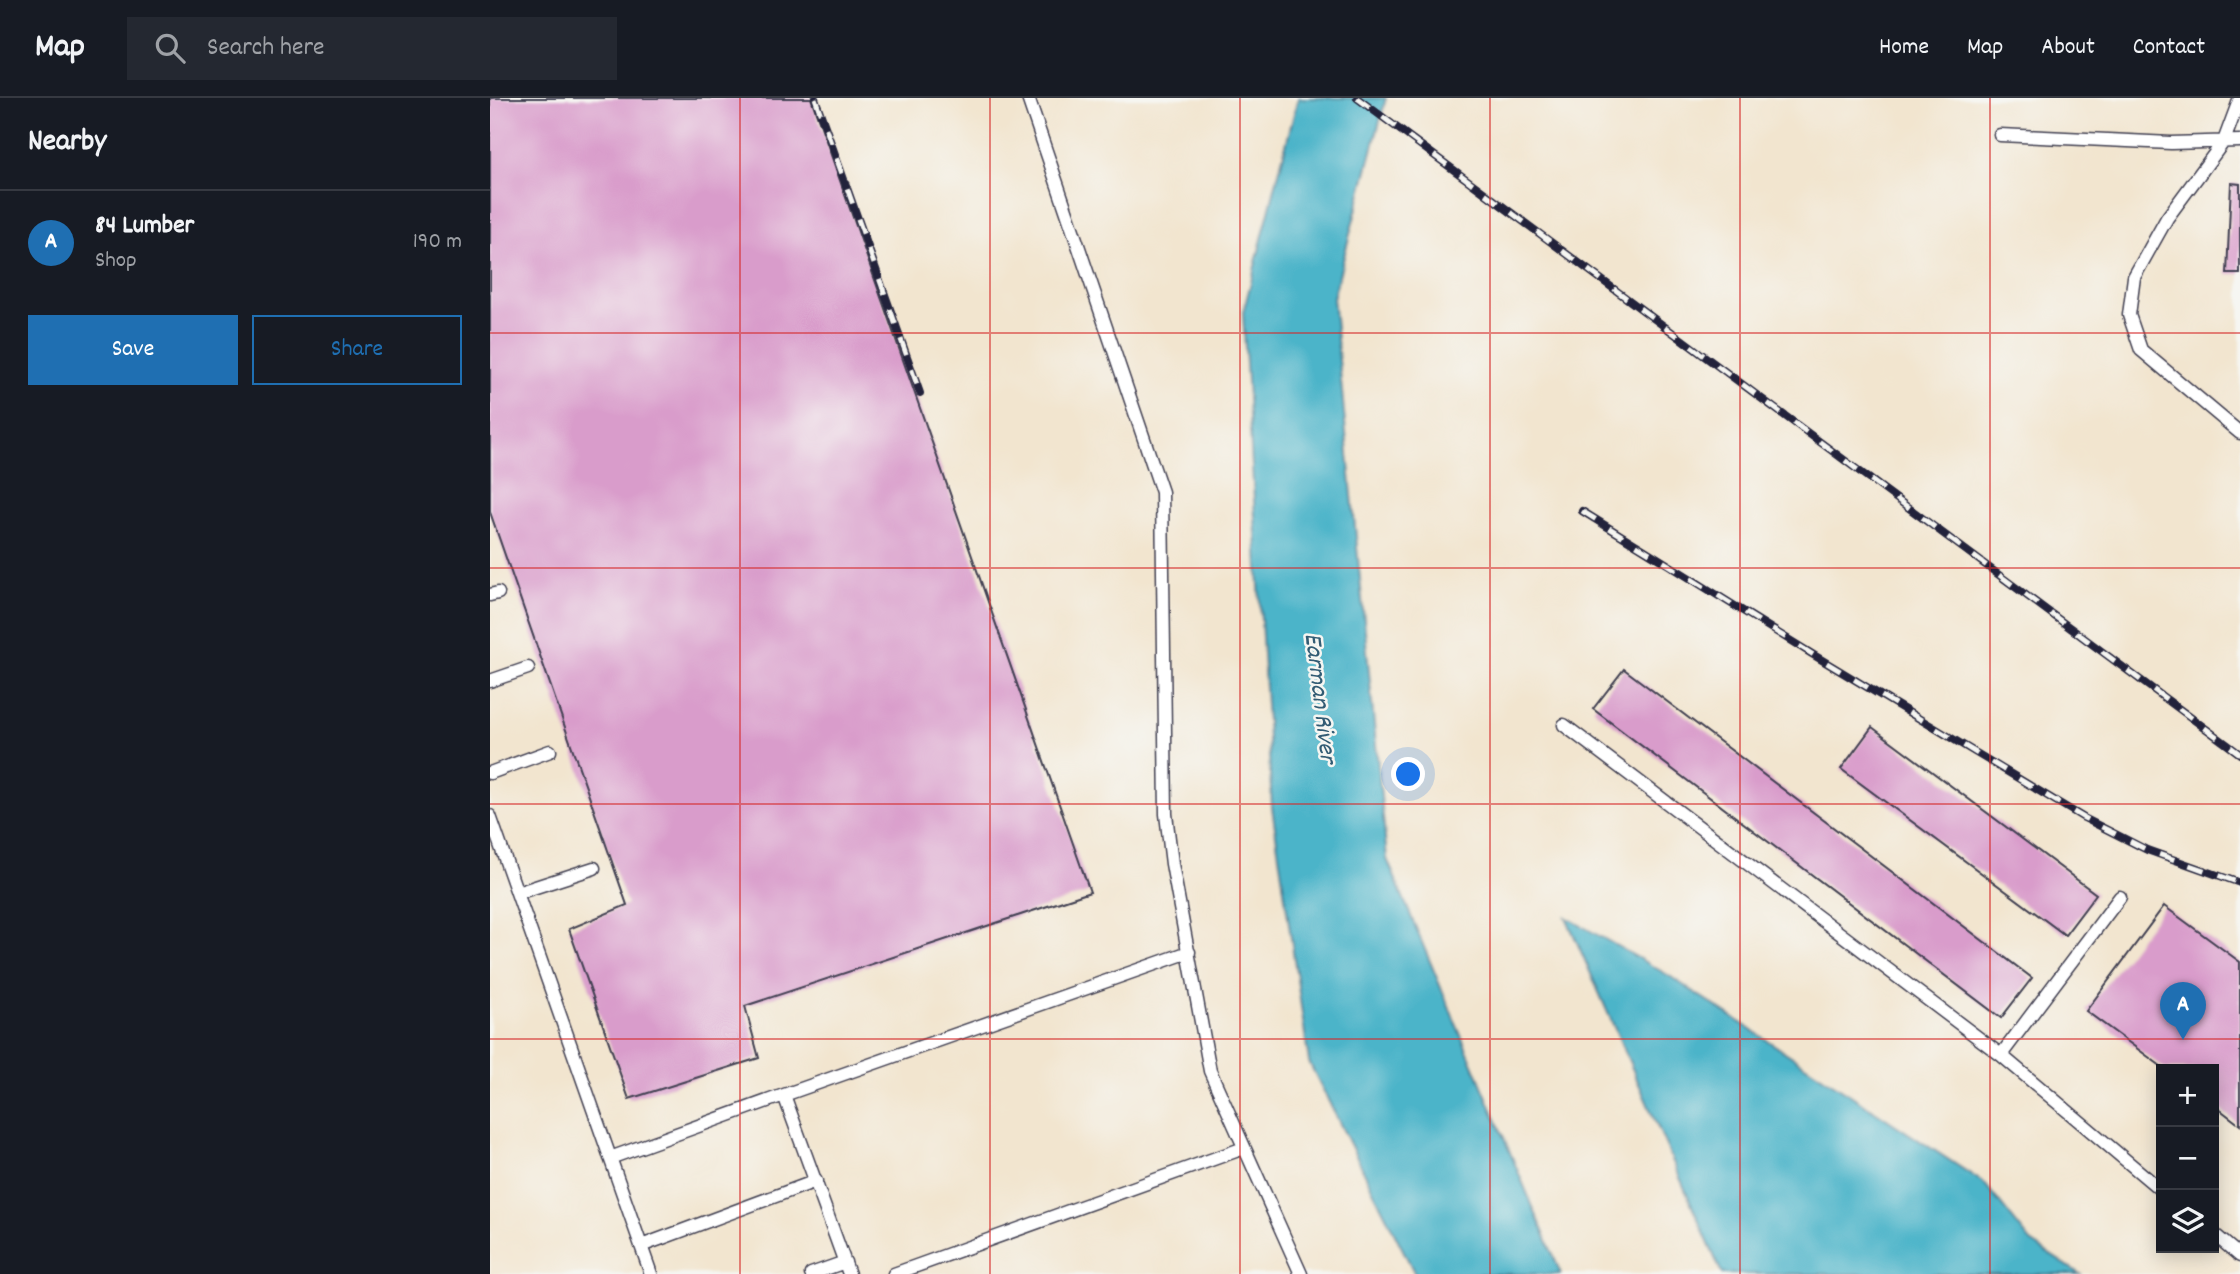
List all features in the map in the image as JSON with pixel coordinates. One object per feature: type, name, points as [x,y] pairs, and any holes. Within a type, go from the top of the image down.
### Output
[{"type":"lane","points":[[1028,98],[1162,492],[1166,814],[1172,864],[1210,1071],[1301,1274]]},
{"type":"lane","points":[[2240,98],[2224,141],[2167,218],[2134,276],[2129,315],[2141,351],[2240,433]]},
{"type":"lane","points":[[2000,135],[2171,143],[2240,141]]},
{"type":"lane","points":[[490,681],[528,667]]},
{"type":"lane","points":[[1564,725],[2001,1055],[2156,1186]]},
{"type":"lane","points":[[490,773],[550,751]]},
{"type":"lane","points":[[490,816],[651,1274]]},
{"type":"lane","points":[[517,893],[594,868]]},
{"type":"lane","points":[[2001,1055],[2120,897]]},
{"type":"lane","points":[[610,1158],[1189,952]]},
{"type":"lane","points":[[784,1095],[847,1268],[811,1274]]},
{"type":"lane","points":[[894,1274],[1244,1148]]},
{"type":"lane","points":[[641,1246],[816,1181]]},
{"type":"lane","points":[[2219,1238],[2240,1256]]},
{"type":"water","name":"Earman River","points":[[1298,98],[1386,98],[1333,298],[1387,859],[1561,1274],[1415,1274],[1309,1062],[1272,807],[1243,313]]},
{"type":"water","points":[[1566,917],[1668,975],[1984,1183],[2031,1242],[2080,1274],[1722,1274]]},
{"type":"building","points":[[490,98],[811,98],[1090,892],[745,1006],[759,1058],[629,1099],[569,929],[627,905],[490,512]]},
{"type":"building","points":[[2231,183],[2240,184],[2240,274],[2227,274]]},
{"type":"building","points":[[1624,669],[2032,978],[2001,1018],[1593,709]]},
{"type":"building","points":[[1872,727],[2096,894],[2065,935],[1841,769]]},
{"type":"building","points":[[2164,906],[2240,962],[2240,1125],[2219,1109],[2219,1064],[2158,1064],[2086,1011]]},
{"type":"railway","points":[[815,98],[920,393]]},
{"type":"railway","points":[[1357,98],[2240,754]]},
{"type":"railway","points":[[1582,511],[2084,818],[2147,850],[2240,883]]},
{"type":"place","name":"84 Lumber","points":[[2183,1040]]}]
